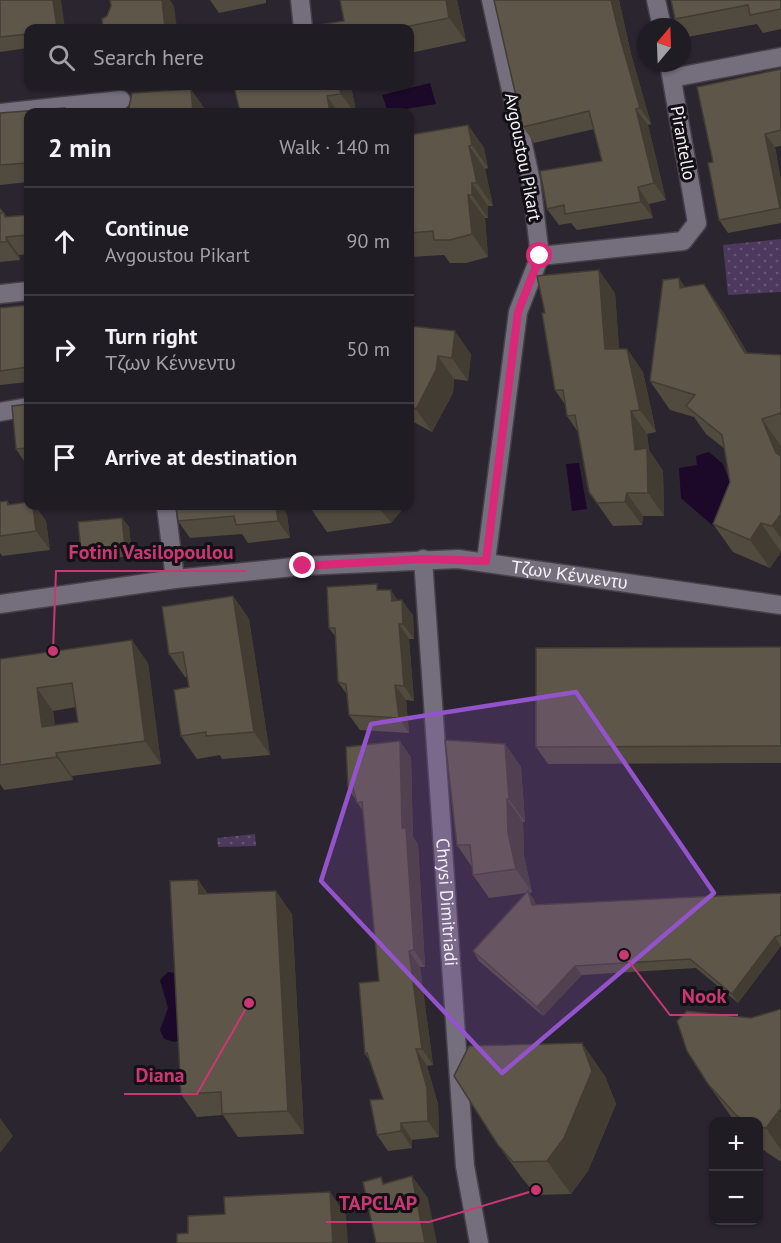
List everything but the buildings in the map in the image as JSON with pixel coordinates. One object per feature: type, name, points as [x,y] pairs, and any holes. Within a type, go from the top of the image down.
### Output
[{"type":"street","points":[[300,0],[303,24]]},
{"type":"street","name":"Avgoustou Pikart","points":[[486,561],[518,312],[540,256],[531,181],[491,0]]},
{"type":"street","points":[[656,0],[660,18]]},
{"type":"street","points":[[691,68],[781,57]]},
{"type":"street","name":"Pirantello","points":[[540,256],[683,241],[697,223],[670,72]]},
{"type":"street","points":[[43,108],[121,99]]},
{"type":"street","points":[[0,113],[24,110]]},
{"type":"street","points":[[0,294],[24,291]]},
{"type":"street","points":[[0,412],[24,408]]},
{"type":"street","points":[[166,510],[175,579]]},
{"type":"street","name":"Τζων Κέννεντυ","points":[[0,604],[175,579],[303,566],[423,559],[486,561],[674,592],[781,605]]},
{"type":"street","name":"Chrysi Dimitriadi","points":[[423,559],[465,1166],[479,1243]]},
{"type":"highlighted area","points":[[576,692],[714,893],[502,1073],[321,881],[371,724]]},
{"type":"shaded area","points":[[430,83],[436,104],[412,108],[387,108],[382,95],[402,90],[414,90],[414,87]]},
{"type":"shaded area","points":[[781,239],[781,292],[728,295],[723,245]]},
{"type":"shaded area","points":[[709,452],[723,464],[739,507],[713,526],[681,498],[679,468],[697,465],[696,456]]},
{"type":"shaded area","points":[[579,463],[587,509],[572,511],[566,464]]},
{"type":"shaded area","points":[[255,834],[256,846],[218,847],[217,838]]},
{"type":"shaded area","points":[[168,972],[180,974],[184,1037],[175,1042],[164,1039],[160,1030],[168,1008],[160,980]]},
{"type":"place","name":"Fotini Vasilopoulou","points":[[53,651]]},
{"type":"place","name":"Nook","points":[[624,955]]},
{"type":"place","name":"Diana","points":[[249,1003]]},
{"type":"place","name":"TAPCLAP","points":[[536,1190]]},
{"type":"route","points":[[303,566],[423,559],[486,561],[518,312],[540,256]]}]
